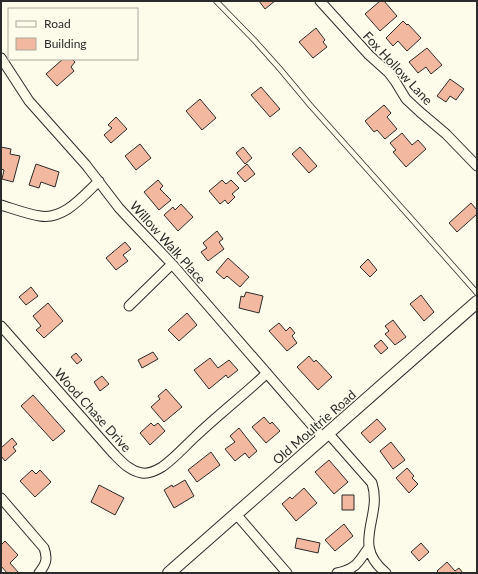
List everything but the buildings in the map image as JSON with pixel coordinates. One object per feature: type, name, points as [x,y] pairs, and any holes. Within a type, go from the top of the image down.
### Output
[{"type":"main road","name":"Old Moultrie Road","points":[[169,573],[477,302]]},
{"type":"street","name":"Fox Hollow Lane","points":[[320,1],[369,55],[389,74],[406,99],[446,134],[477,166]]},
{"type":"street","name":"Willow Walk Place","points":[[1,58],[29,101],[86,165],[119,208],[172,264],[267,373],[372,483],[374,489],[374,503],[373,519],[368,537],[369,547]]},
{"type":"street","points":[[1,205],[34,215],[50,216],[62,212],[72,206],[99,181]]},
{"type":"street","points":[[129,306],[172,264]]},
{"type":"street","name":"Wood Chase Drive","points":[[1,326],[112,453],[127,467],[143,474],[153,472],[162,467],[267,373]]},
{"type":"street","points":[[1,498],[44,548],[46,554],[45,565],[39,573]]},
{"type":"street","points":[[236,514],[287,573]]},
{"type":"street","points":[[337,573],[346,571],[359,562],[369,547]]},
{"type":"street","points":[[369,547],[374,562],[386,573]]},
{"type":"lane","points":[[216,1],[280,69],[310,105],[477,293]]}]
